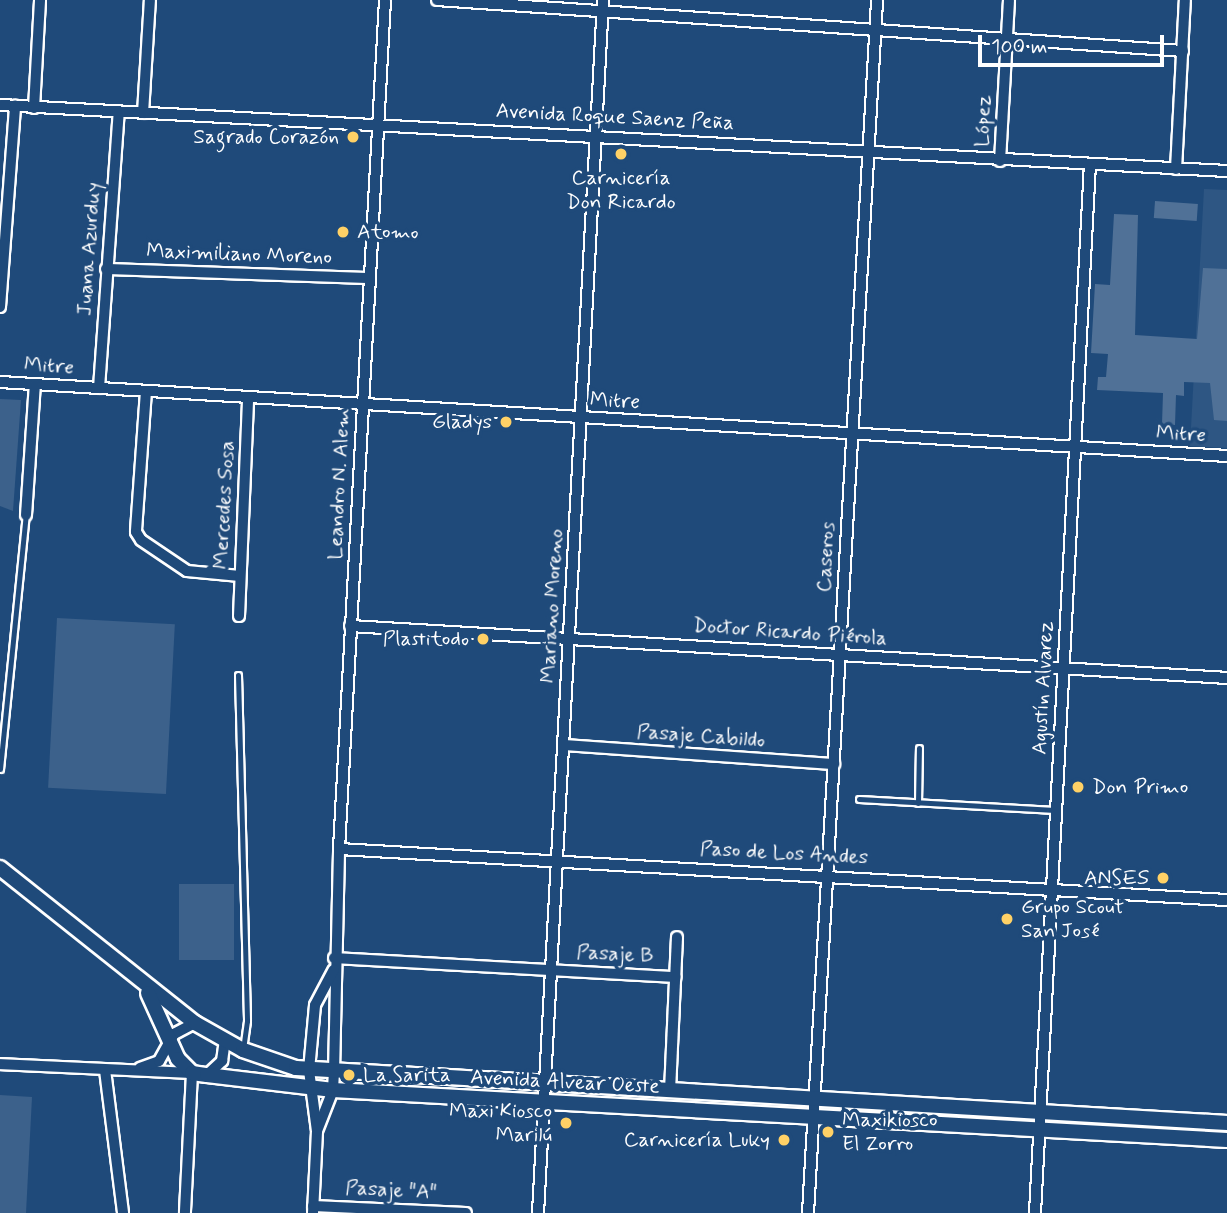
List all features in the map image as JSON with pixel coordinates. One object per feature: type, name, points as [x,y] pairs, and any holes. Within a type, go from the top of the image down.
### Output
[{"type":"main road","name":"Avenida Alvear Oeste","points":[[0,868],[195,1023],[243,1051],[309,1070],[1040,1110],[1227,1123]]},
{"type":"main road","points":[[142,983],[159,1009],[170,1045],[200,1074]]},
{"type":"main road","name":"Avenida Alvear Oeste","points":[[200,1074],[333,1090],[1227,1140]]},
{"type":"street","points":[[34,108],[40,0]]},
{"type":"street","points":[[143,113],[150,0]]},
{"type":"street","name":"Leandro N. Alem","points":[[317,1131],[333,1090],[334,958],[339,849],[385,0]]},
{"type":"street","points":[[437,0],[603,5],[875,29],[1183,51]]},
{"type":"street","name":"Caseros","points":[[808,1213],[877,0]]},
{"type":"street","name":"López","points":[[1000,161],[1009,0]]},
{"type":"street","points":[[1176,169],[1185,0]]},
{"type":"street","name":"Mariano Moreno","points":[[538,1213],[560,861],[569,637],[603,5]]},
{"type":"street","name":"Avenida Roque Saenz Peña","points":[[0,105],[597,134],[1000,161],[1227,171]]},
{"type":"street","points":[[0,307],[15,106]]},
{"type":"street","name":"Juana Azurduy","points":[[99,388],[119,112]]},
{"type":"street","name":"Agustín Alvarez","points":[[1035,1213],[1090,165]]},
{"type":"street","name":"Maximiliano Moreno","points":[[106,268],[369,278]]},
{"type":"street","name":"Mitre","points":[[0,382],[1227,456]]},
{"type":"street","points":[[26,515],[35,384]]},
{"type":"street","points":[[146,391],[136,532],[187,571],[240,576]]},
{"type":"street","name":"Mercedes Sosa","points":[[239,616],[248,397]]},
{"type":"street","name":"Doctor Ricardo Piérola","points":[[350,626],[1227,678]]},
{"type":"street","name":"Pasaje Cabildo","points":[[566,745],[834,764]]},
{"type":"street","name":"Paso de Los Andes","points":[[339,849],[829,873],[1227,900]]},
{"type":"street","points":[[670,1091],[677,937]]},
{"type":"street","name":"Pasaje B","points":[[334,958],[675,977]]},
{"type":"street","name":"Leandro N. Alem","points":[[313,1209],[317,1131],[309,1070],[315,1005],[334,970]]},
{"type":"street","points":[[131,1071],[159,1061],[181,1027],[195,1023]]},
{"type":"street","points":[[0,1064],[200,1074],[222,1061],[225,1040]]},
{"type":"street","points":[[105,1070],[123,1213]]},
{"type":"street","points":[[185,1213],[200,1074]]},
{"type":"street","name":"Pasaje \"A\"","points":[[313,1209],[466,1213]]},
{"type":"lane","points":[[0,769],[26,515]]},
{"type":"lane","points":[[238,675],[247,1021],[243,1051]]},
{"type":"lane","points":[[918,803],[919,748]]},
{"type":"lane","points":[[859,799],[1055,810]]},
{"type":"shaded area","points":[[1204,189],[1227,190],[1227,448],[1190,446]]},
{"type":"shaded area","points":[[0,399],[21,400],[13,511],[0,506]]},
{"type":"shaded area","points":[[57,618],[175,624],[166,794],[48,788]]},
{"type":"shaded area","points":[[179,884],[234,884],[234,960],[179,960]]},
{"type":"shaded area","points":[[0,1095],[32,1097],[26,1213],[0,1213]]},
{"type":"building","points":[[1155,201],[1198,204],[1197,221],[1154,218]]},
{"type":"building","points":[[1114,214],[1138,215],[1135,335],[1197,339],[1203,268],[1227,269],[1227,421],[1214,420],[1210,383],[1184,382],[1184,396],[1176,395],[1175,425],[1162,424],[1163,393],[1097,390],[1098,377],[1106,377],[1108,354],[1091,353],[1095,284],[1110,285]]},
{"type":"place","name":"Sagrado Corazón","points":[[353,137]]},
{"type":"place","name":"Carnicería Don Ricardo","points":[[621,154]]},
{"type":"place","name":"Atomo","points":[[343,232]]},
{"type":"place","name":"Gladys","points":[[506,422]]},
{"type":"place","name":"Plastitodo","points":[[483,639]]},
{"type":"place","name":"Don Primo","points":[[1078,787]]},
{"type":"place","name":"ANSES","points":[[1163,878]]},
{"type":"place","name":"Grupo Scout San José","points":[[1007,919]]},
{"type":"place","name":"La Sarita","points":[[349,1075]]},
{"type":"place","name":"Maxi Kiosco Marilú","points":[[566,1123]]},
{"type":"place","name":"Maxikiosco El Zorro","points":[[828,1132]]},
{"type":"place","name":"Carnicería Luky","points":[[784,1140]]}]
